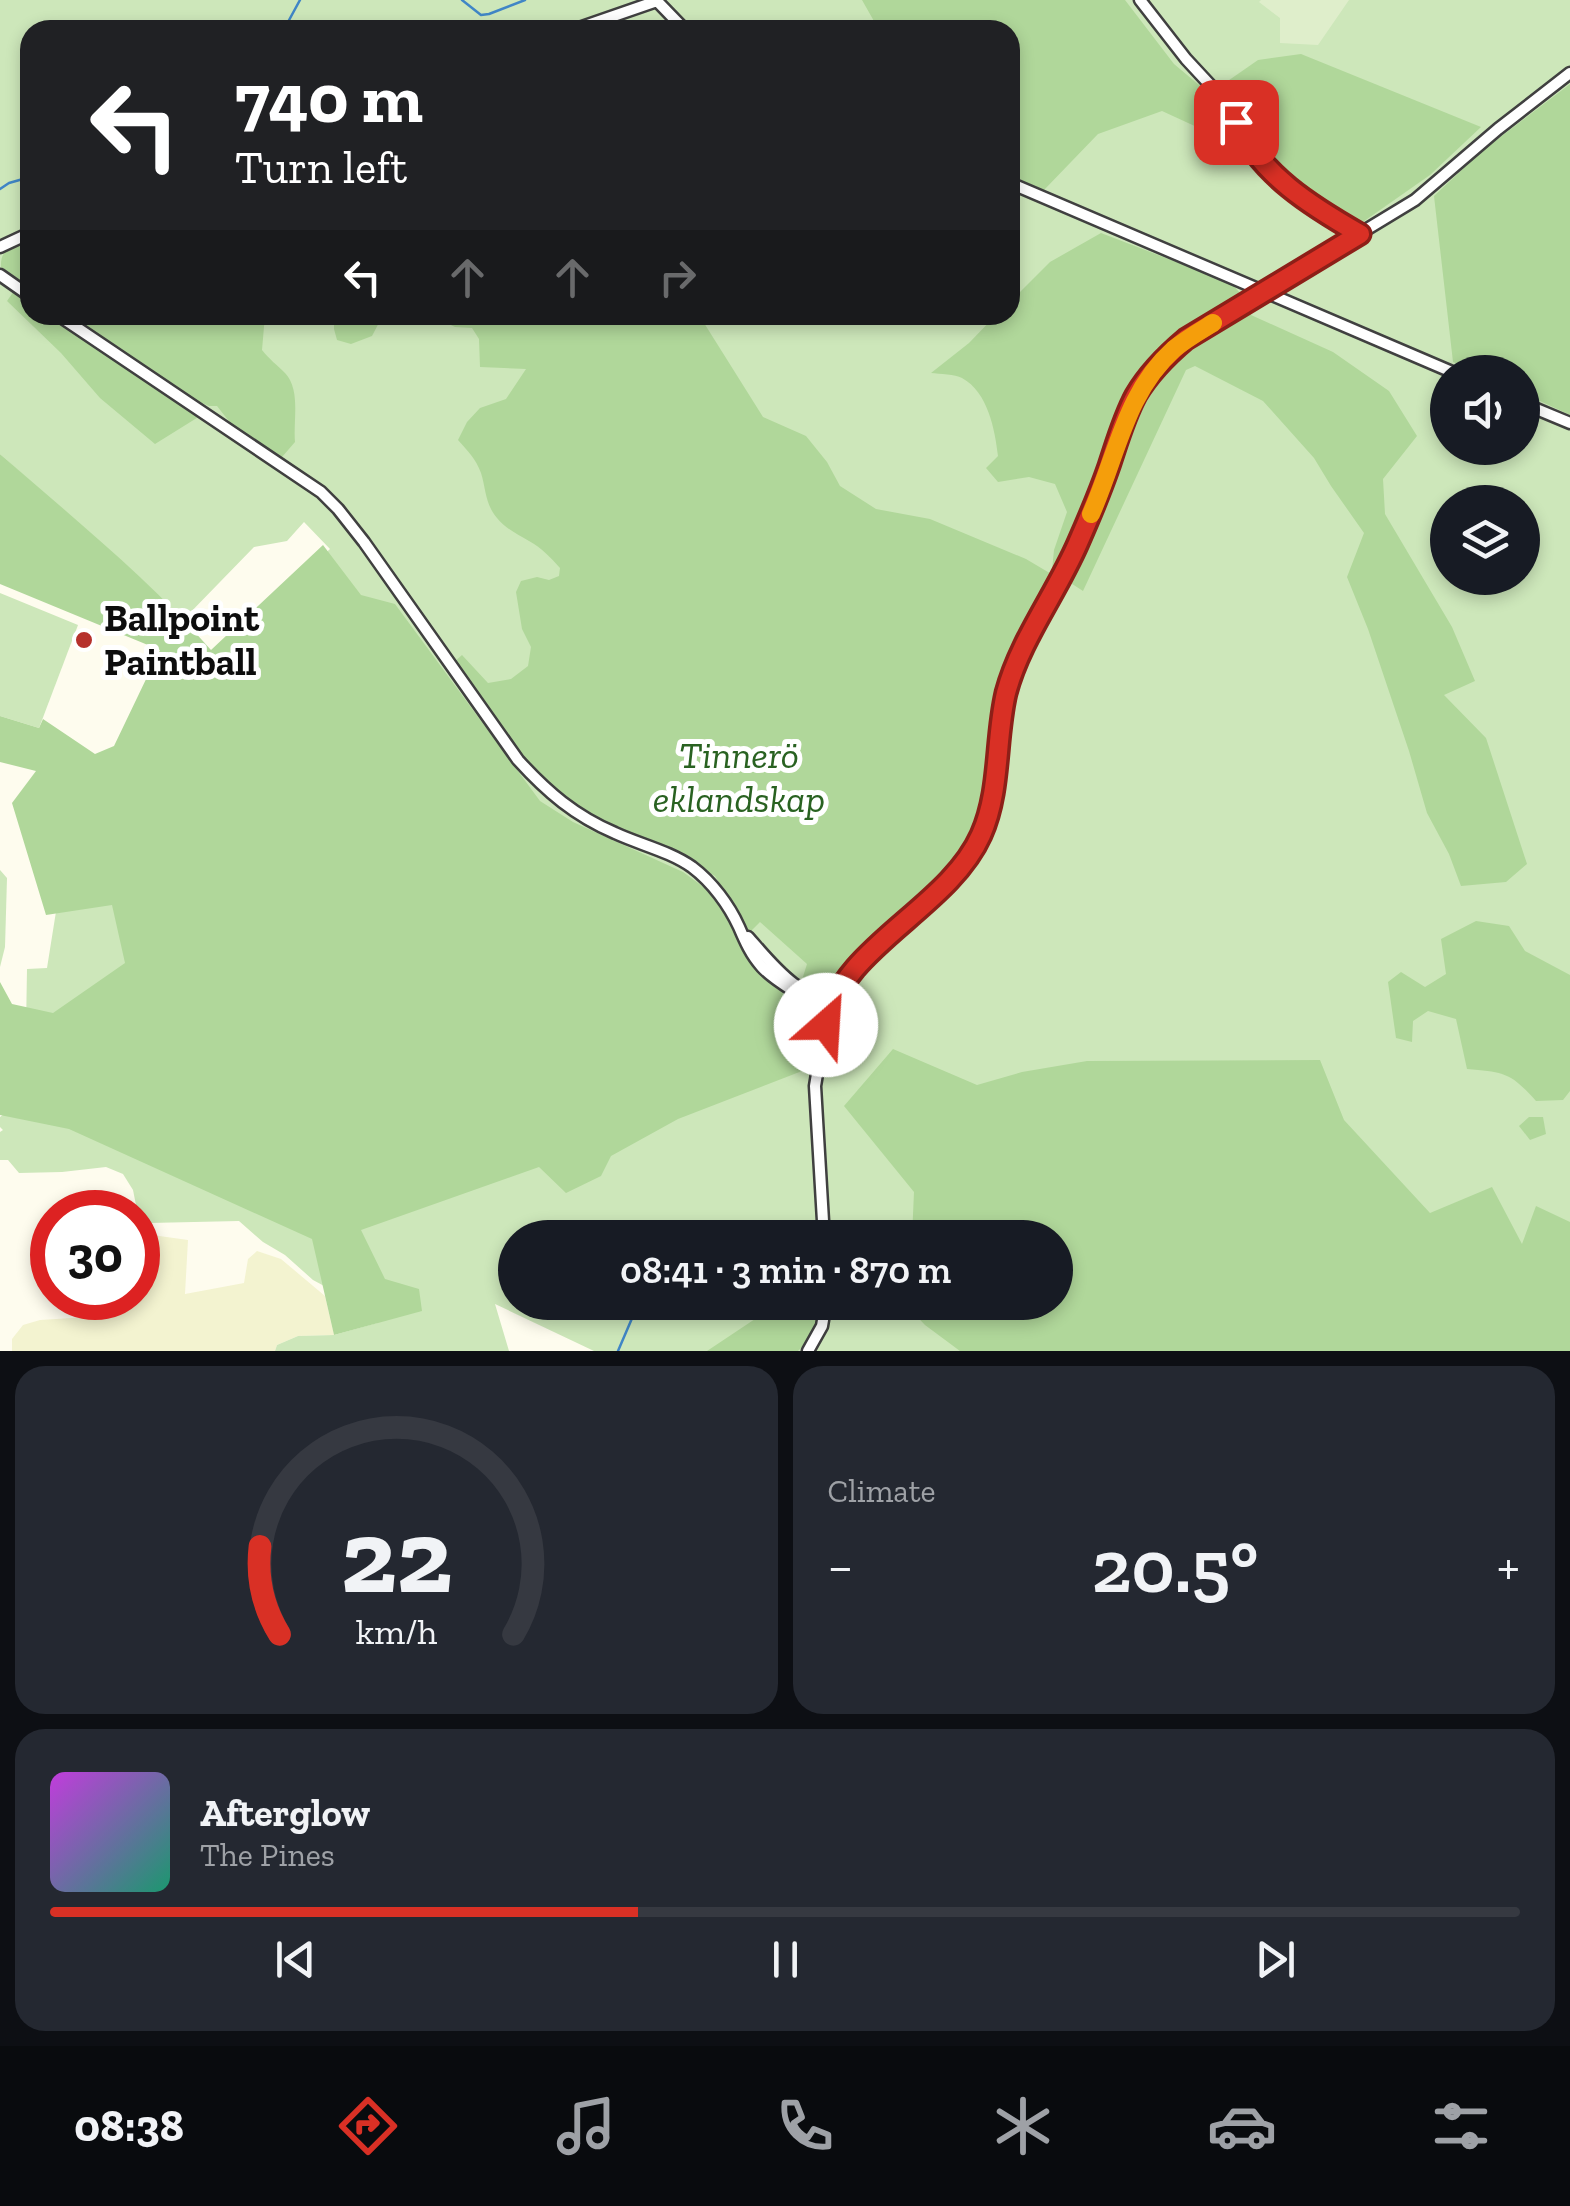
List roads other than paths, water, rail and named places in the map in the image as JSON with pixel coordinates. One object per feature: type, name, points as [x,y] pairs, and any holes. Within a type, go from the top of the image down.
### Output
[{"type":"street","points":[[1140,0],[1226,101],[1254,155],[1316,209],[1360,234]]},
{"type":"street","points":[[602,20],[656,1],[674,20]]},
{"type":"street","points":[[823,1220],[816,1086],[826,1020],[838,993],[868,954],[950,881],[982,832],[993,796],[1011,676],[1078,545],[1136,396],[1176,348],[1415,200],[1570,73]]},
{"type":"street","points":[[1020,188],[1430,363]]},
{"type":"street","points":[[73,325],[321,492],[364,542],[518,760],[539,783],[564,806],[590,822],[690,866],[716,890],[763,968],[816,1006],[826,1020]]},
{"type":"street","points":[[1540,410],[1570,423]]},
{"type":"street","points":[[741,930],[775,968],[809,992],[824,998],[838,993]]},
{"type":"street","points":[[808,1351],[823,1320]]},
{"type":"waterway","points":[[289,20],[300,0]]},
{"type":"waterway","points":[[462,0],[481,15],[525,0]]},
{"type":"waterway","points":[[0,189],[20,180]]},
{"type":"waterway","points":[[618,1351],[631,1320]]},
{"type":"place","name":"Ballpoint Paintball","points":[[84,640]]},
{"type":"park label","name":"Tinnerö eklandskap","points":[[739,777]]}]
